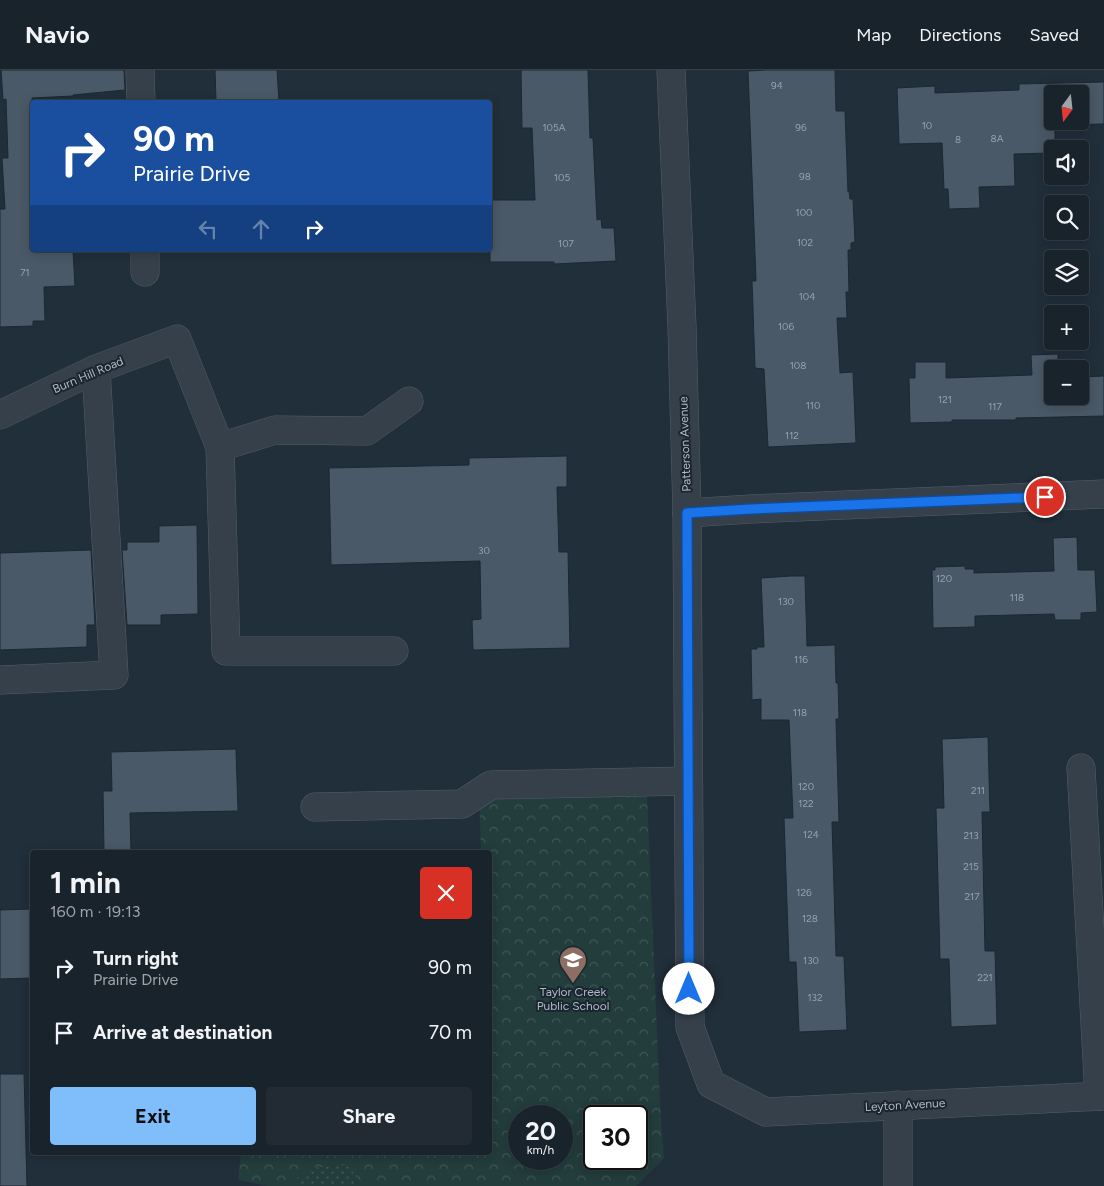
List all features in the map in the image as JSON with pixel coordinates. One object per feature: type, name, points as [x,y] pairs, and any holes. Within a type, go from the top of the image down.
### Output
[{"type":"street","points":[[140,70],[141,100]]},
{"type":"street","name":"Patterson Avenue","points":[[671,70],[682,327],[687,513],[690,1027],[712,1084]]},
{"type":"street","name":"Burn Hill Road","points":[[0,415],[96,369],[177,339],[220,447]]},
{"type":"street","points":[[0,680],[114,675],[96,369]]},
{"type":"street","points":[[394,650],[226,651],[220,447],[275,430],[367,431],[408,401]]},
{"type":"street","points":[[687,513],[1104,494]]},
{"type":"street","points":[[1081,768],[1102,1096]]},
{"type":"street","points":[[315,807],[462,804],[491,785],[688,781]]},
{"type":"street","name":"Leyton Avenue","points":[[712,1084],[766,1112],[1102,1096]]},
{"type":"street","points":[[898,1105],[898,1186]]},
{"type":"green space","points":[[479,793],[647,794],[664,1158],[636,1186],[268,1186],[238,1180],[241,1155],[492,1155],[492,850],[481,850]]},
{"type":"green space","points":[[347,1165],[356,1176],[355,1186],[297,1186],[296,1179],[311,1168]]},
{"type":"building","points":[[1,70],[124,70],[125,90],[73,96],[32,98],[30,100],[30,252],[73,252],[75,286],[44,287],[45,321],[33,321],[33,326],[0,327],[0,209],[5,209],[2,158],[8,158],[6,99],[3,100]]},
{"type":"building","points":[[215,70],[277,70],[279,100],[216,100]]},
{"type":"building","points":[[521,70],[588,70],[590,138],[593,138],[597,220],[601,219],[602,228],[614,228],[616,261],[554,264],[554,262],[490,262],[490,252],[492,252],[492,200],[535,200],[532,128],[522,128]]},
{"type":"building","points":[[835,70],[836,111],[845,111],[848,192],[850,199],[853,199],[855,242],[851,243],[851,250],[848,250],[849,292],[846,292],[847,318],[837,318],[840,373],[853,372],[856,443],[768,447],[764,369],[755,368],[752,281],[756,281],[748,71]]},
{"type":"building","points":[[1104,82],[1104,124],[1089,124],[1089,85],[1044,85],[1044,130],[1055,130],[1055,140],[1044,140],[1044,153],[1014,154],[1015,186],[979,187],[980,208],[949,209],[948,189],[944,189],[942,143],[899,144],[897,88],[935,86],[935,93],[1019,90],[1019,84]]},
{"type":"building","points":[[1058,354],[1058,360],[1044,360],[1044,405],[1089,405],[1089,377],[1104,376],[1104,416],[910,423],[909,378],[915,378],[915,362],[946,362],[946,378],[1032,375],[1031,355]]},
{"type":"building","points":[[567,456],[567,487],[557,487],[559,552],[568,552],[570,648],[473,650],[472,620],[481,619],[480,561],[331,565],[329,468],[469,465],[469,458]]},
{"type":"building","points":[[197,525],[198,614],[161,615],[161,625],[127,625],[122,550],[127,550],[127,542],[159,542],[159,526]]},
{"type":"building","points":[[1077,537],[1078,570],[1095,570],[1097,612],[1081,613],[1081,620],[1055,620],[1054,614],[975,616],[975,627],[933,628],[932,570],[935,570],[935,567],[965,566],[965,569],[974,569],[974,573],[1054,571],[1053,538]]},
{"type":"building","points":[[91,550],[95,625],[87,625],[87,647],[0,650],[0,553]]},
{"type":"building","points":[[805,576],[807,646],[835,645],[839,719],[836,719],[839,822],[832,822],[836,956],[844,956],[847,1030],[799,1032],[796,962],[789,962],[784,818],[793,818],[789,720],[761,720],[761,699],[752,700],[751,649],[764,647],[761,578]]},
{"type":"building","points":[[988,737],[990,812],[982,812],[985,951],[995,951],[997,1025],[951,1027],[949,959],[940,959],[936,808],[944,808],[942,739]]},
{"type":"building","points":[[236,749],[238,811],[130,813],[131,850],[104,850],[103,791],[112,791],[111,752]]},
{"type":"building","points":[[30,909],[30,978],[0,979],[0,910]]},
{"type":"building","points":[[0,1074],[24,1074],[27,1186],[0,1186]]},
{"type":"place","name":"Taylor Creek Public School","points":[[573,984]]},
{"type":"route","points":[[689,989],[687,513],[1045,497]]}]
